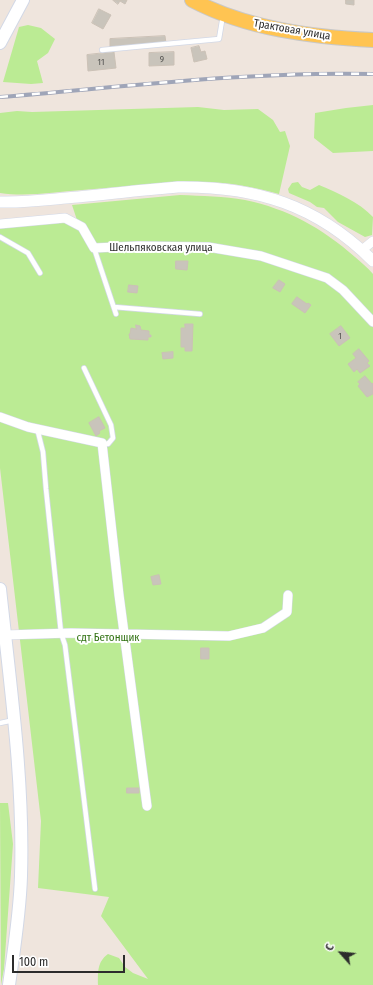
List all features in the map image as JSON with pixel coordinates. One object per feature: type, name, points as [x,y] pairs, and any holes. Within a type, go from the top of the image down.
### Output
[{"type":"main road","points":[[0,43],[23,0]]},
{"type":"main road","name":"Трактовая улица","points":[[195,1],[223,14],[264,27],[341,38],[373,40]]},
{"type":"main road","points":[[0,589],[14,720],[20,804],[21,877],[9,985]]},
{"type":"street","points":[[0,202],[39,200],[176,187],[231,190],[261,195],[293,205],[325,222],[348,238],[373,261]]},
{"type":"street","points":[[0,224],[66,218],[82,227],[94,248]]},
{"type":"street","points":[[362,250],[373,241]]},
{"type":"street","name":"Шельпяковская улица","points":[[94,248],[138,246],[208,247],[261,256],[327,278],[343,290],[373,322]]},
{"type":"street","points":[[0,417],[36,428],[102,443],[147,806]]},
{"type":"street","points":[[5,635],[125,633],[229,636],[263,628],[287,612],[288,596]]},
{"type":"lane","points":[[102,50],[219,40],[223,14]]},
{"type":"lane","points":[[0,237],[28,253],[40,273]]},
{"type":"lane","points":[[94,248],[116,314]]},
{"type":"lane","points":[[114,307],[200,314]]},
{"type":"lane","points":[[84,368],[111,425],[112,438],[108,444],[102,443]]},
{"type":"lane","points":[[36,428],[43,452],[61,633],[65,645],[94,889]]},
{"type":"lane","points":[[0,723],[14,720]]},
{"type":"green space","points":[[28,25],[41,28],[55,39],[48,53],[37,61],[43,83],[31,84],[3,82],[19,27]]},
{"type":"green space","points":[[373,105],[373,151],[333,153],[314,138],[315,113]]},
{"type":"green space","points":[[198,107],[224,110],[258,109],[273,120],[280,132],[285,131],[290,146],[279,194],[242,185],[204,182],[31,194],[0,193],[0,113],[17,111],[32,112]]},
{"type":"green space","points":[[298,182],[302,187],[310,190],[319,185],[355,202],[373,217],[372,235],[365,237],[338,222],[324,208],[317,207],[310,202],[289,193],[288,189],[292,183]]},
{"type":"green space","name":"сдт Бетонщик","points":[[180,195],[245,200],[290,214],[330,237],[367,267],[373,274],[373,985],[98,985],[98,972],[100,964],[104,957],[108,954],[119,958],[125,967],[133,973],[148,979],[101,916],[109,897],[38,888],[41,821],[0,468],[0,227],[58,220],[79,226],[72,205]]},
{"type":"green space","points":[[0,803],[8,803],[13,844],[4,969],[1,985]]},
{"type":"building","points":[[113,0],[127,0],[125,4],[120,1],[118,4]]},
{"type":"building","points":[[346,0],[354,0],[354,5],[346,4]]},
{"type":"building","points":[[99,9],[111,15],[103,29],[92,23]]},
{"type":"building","points":[[165,36],[166,43],[110,47],[110,39]]},
{"type":"building","points":[[199,46],[201,52],[205,51],[207,59],[194,62],[191,48]]},
{"type":"building","points":[[114,52],[116,68],[88,71],[87,55]]},
{"type":"building","points":[[174,52],[174,65],[149,66],[149,53]]},
{"type":"building","points":[[176,261],[188,261],[187,270],[176,269]]},
{"type":"building","points":[[279,280],[285,284],[280,292],[273,288]]},
{"type":"building","points":[[129,285],[138,286],[137,293],[128,292]]},
{"type":"building","points":[[297,297],[311,305],[305,313],[292,304]]},
{"type":"building","points":[[185,324],[193,324],[192,351],[185,351],[185,347],[181,347],[181,328],[185,328]]},
{"type":"building","points":[[136,325],[140,326],[141,330],[149,331],[149,335],[151,335],[151,337],[148,337],[148,340],[130,339],[129,334],[131,328],[136,329]]},
{"type":"building","points":[[341,326],[350,338],[339,346],[330,334]]},
{"type":"building","points":[[359,349],[369,361],[367,363],[370,366],[360,373],[357,369],[354,372],[348,364],[356,358],[353,354]]},
{"type":"building","points":[[173,352],[173,358],[163,359],[162,353]]},
{"type":"building","points":[[365,376],[372,384],[373,383],[373,394],[367,397],[358,386],[360,384],[358,382]]},
{"type":"building","points":[[99,417],[105,428],[99,431],[100,433],[96,436],[89,423]]},
{"type":"building","points":[[159,575],[161,584],[153,585],[151,577]]},
{"type":"building","points":[[201,648],[209,648],[209,659],[201,659]]},
{"type":"building","points":[[127,788],[139,788],[139,793],[127,793]]},
{"type":"railway","points":[[0,97],[233,77],[373,74]]}]
